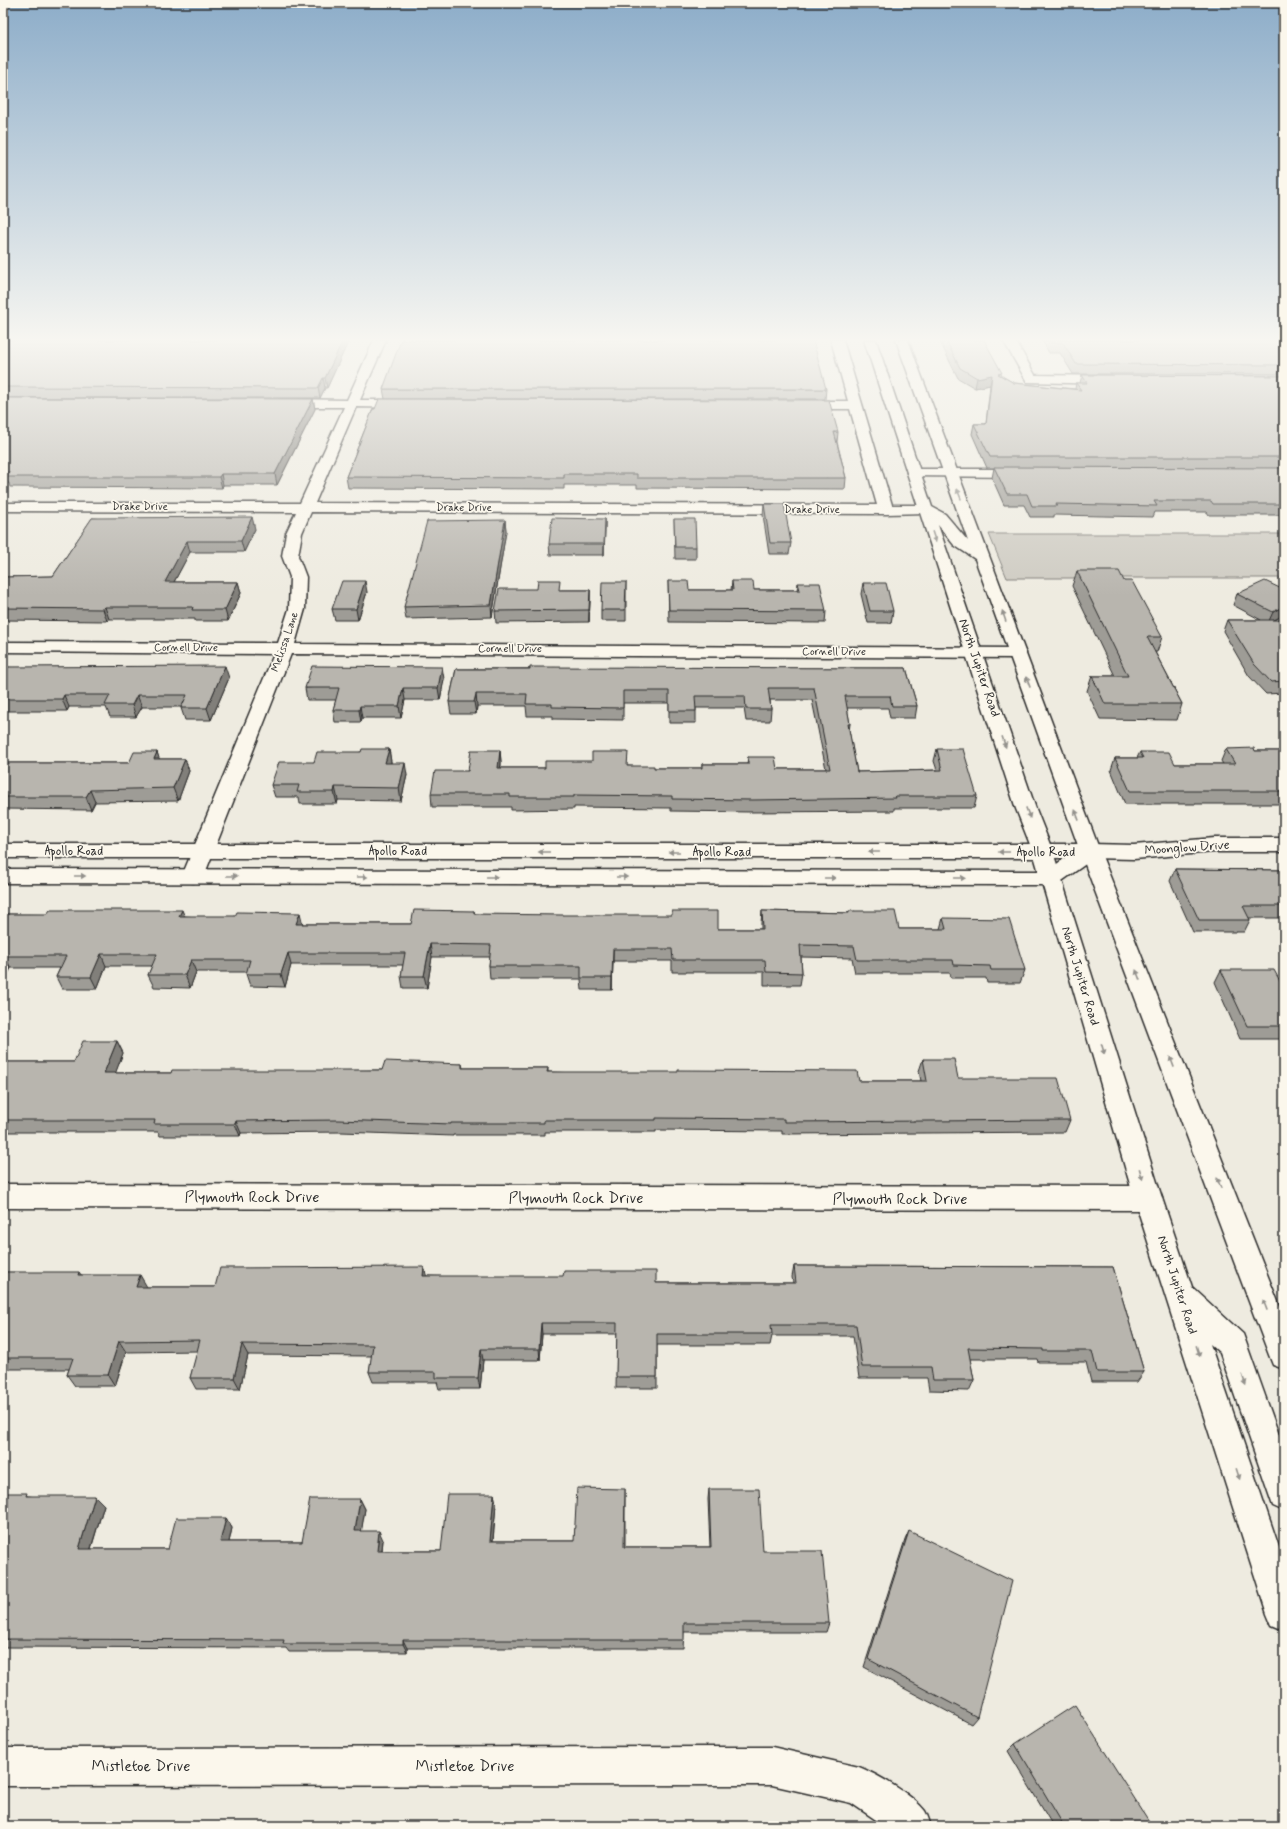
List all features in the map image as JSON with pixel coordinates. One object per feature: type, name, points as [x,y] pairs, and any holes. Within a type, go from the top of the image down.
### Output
[{"type":"street","name":"Melissa Lane","points":[[193,876],[285,648],[297,609],[298,577],[290,556],[294,534],[342,425]]},
{"type":"street","points":[[862,425],[886,510]]},
{"type":"street","name":"North Jupiter Road","points":[[898,425],[925,510],[1026,809],[1043,852],[1148,1198],[1284,1614]]},
{"type":"street","points":[[933,425],[983,557],[1090,851],[1284,1354]]},
{"type":"street","points":[[914,473],[1038,473]]},
{"type":"street","name":"Drake Drive","points":[[3,507],[925,510]]},
{"type":"street","points":[[925,510],[932,511],[940,516],[957,540],[983,557]]},
{"type":"street","name":"Cornell Drive","points":[[3,648],[285,648],[1017,653]]},
{"type":"street","name":"Moonglow Drive","points":[[1090,851],[1134,852],[1214,845],[1284,845]]},
{"type":"street","name":"Apollo Road","points":[[3,851],[1090,851]]},
{"type":"street","name":"Apollo Road","points":[[3,876],[1051,878],[1090,851]]},
{"type":"street","name":"Plymouth Rock Drive","points":[[3,1196],[1148,1198]]},
{"type":"street","points":[[1180,1295],[1232,1344],[1284,1495]]},
{"type":"street","name":"Mistletoe Drive","points":[[3,1767],[772,1766],[859,1786],[902,1815],[912,1826]]},
{"type":"shaded area","points":[[989,534],[1284,534],[1284,578],[1007,578]]},
{"type":"building","points":[[3,425],[300,425],[275,474],[221,474],[219,477],[6,477],[10,472],[3,472]]},
{"type":"building","points":[[367,425],[836,425],[838,432],[834,432],[846,478],[637,478],[637,474],[564,474],[564,478],[346,477]]},
{"type":"building","points":[[975,425],[1284,425],[1284,457],[990,457]]},
{"type":"building","points":[[994,467],[1284,468],[1284,504],[1213,504],[1211,501],[1154,501],[1157,506],[1056,504],[1057,506],[1032,506],[1027,494],[1007,494]]},
{"type":"building","points":[[764,504],[784,504],[791,543],[770,543]]},
{"type":"building","points":[[252,517],[241,541],[187,541],[165,582],[238,582],[225,610],[192,610],[193,607],[105,607],[103,609],[3,608],[3,577],[53,576],[92,518]]},
{"type":"building","points":[[552,518],[605,519],[604,544],[549,544]]},
{"type":"building","points":[[674,519],[695,519],[696,547],[675,547]]},
{"type":"building","points":[[505,520],[491,605],[404,607],[427,521]]},
{"type":"building","points":[[1077,571],[1119,571],[1124,581],[1132,581],[1162,637],[1147,637],[1182,704],[1105,704],[1092,676],[1128,676]]},
{"type":"building","points":[[538,580],[560,580],[559,590],[590,590],[589,610],[495,611],[499,589],[537,589]]},
{"type":"building","points":[[342,581],[365,581],[356,609],[332,609]]},
{"type":"building","points":[[668,581],[688,581],[689,590],[733,590],[732,581],[753,581],[754,590],[800,590],[798,583],[820,583],[826,611],[669,610]]},
{"type":"building","points":[[1265,581],[1284,590],[1284,606],[1273,612],[1237,594]]},
{"type":"building","points":[[602,582],[626,582],[625,610],[601,610]]},
{"type":"building","points":[[863,583],[886,583],[893,611],[870,611]]},
{"type":"building","points":[[1227,620],[1281,620],[1284,625],[1284,681],[1271,682],[1254,664]]},
{"type":"building","points":[[225,666],[207,708],[181,708],[187,695],[137,695],[132,705],[105,705],[110,695],[64,695],[62,699],[3,699],[3,667]]},
{"type":"building","points":[[312,666],[442,667],[438,688],[403,688],[399,706],[360,706],[359,710],[333,710],[339,688],[305,688]]},
{"type":"building","points":[[530,667],[906,668],[917,706],[892,706],[890,696],[845,696],[850,724],[848,724],[857,772],[942,770],[937,749],[963,749],[977,796],[895,796],[896,798],[752,800],[672,799],[672,796],[574,795],[574,797],[510,797],[510,794],[431,794],[435,771],[468,771],[471,750],[500,750],[498,768],[545,768],[545,761],[592,761],[592,752],[628,752],[627,766],[654,766],[654,768],[702,768],[702,764],[748,764],[748,757],[775,757],[777,769],[830,769],[814,688],[768,688],[771,709],[746,709],[745,696],[695,696],[696,711],[669,711],[669,691],[623,691],[623,708],[552,707],[552,704],[526,704],[527,694],[476,694],[474,702],[449,702],[456,669],[530,669]]},
{"type":"building","points":[[1254,748],[1255,751],[1284,751],[1284,791],[1130,791],[1115,758],[1143,758],[1140,752],[1169,752],[1175,764],[1235,764],[1226,749]]},
{"type":"building","points":[[362,749],[389,749],[385,763],[405,763],[399,788],[335,787],[334,792],[297,792],[299,785],[271,785],[279,762],[314,762],[317,752],[361,752]]},
{"type":"building","points":[[134,752],[157,752],[154,759],[185,759],[173,788],[90,790],[86,797],[3,797],[3,763],[129,763]]},
{"type":"building","points":[[1175,869],[1284,870],[1284,906],[1243,906],[1250,920],[1199,920]]},
{"type":"building","points":[[50,910],[182,910],[179,916],[235,916],[237,912],[300,913],[296,924],[411,924],[414,910],[474,911],[474,914],[563,915],[672,915],[672,911],[718,911],[718,929],[763,929],[762,911],[849,913],[849,911],[895,911],[899,929],[946,929],[943,918],[1009,919],[1025,970],[991,970],[990,966],[954,965],[953,960],[857,960],[854,946],[800,945],[802,973],[766,972],[765,960],[673,960],[672,949],[613,949],[612,978],[581,978],[581,966],[489,966],[491,945],[430,944],[424,976],[401,976],[405,953],[288,953],[281,974],[246,974],[250,960],[191,960],[185,975],[148,975],[157,954],[101,954],[91,977],[56,977],[66,956],[3,957],[3,914],[47,914]]},
{"type":"building","points":[[1221,970],[1274,970],[1281,983],[1284,983],[1284,1026],[1247,1026]]},
{"type":"building","points":[[83,1041],[117,1041],[104,1073],[171,1073],[172,1070],[382,1070],[385,1061],[462,1064],[462,1068],[548,1068],[547,1072],[678,1072],[678,1070],[857,1071],[859,1081],[927,1081],[923,1059],[954,1059],[958,1078],[1058,1078],[1070,1120],[784,1122],[784,1119],[656,1118],[656,1120],[544,1120],[544,1123],[451,1124],[338,1120],[236,1121],[235,1124],[154,1124],[155,1120],[3,1120],[3,1062],[74,1062]]},
{"type":"building","points":[[794,1266],[1113,1267],[1144,1372],[1097,1372],[1092,1351],[968,1348],[974,1380],[933,1380],[931,1367],[862,1367],[856,1325],[771,1325],[772,1334],[657,1334],[657,1377],[616,1377],[617,1323],[541,1323],[539,1349],[481,1349],[478,1378],[436,1378],[436,1372],[369,1372],[373,1345],[242,1344],[234,1378],[190,1378],[200,1340],[119,1341],[108,1375],[67,1375],[73,1358],[3,1358],[3,1272],[79,1272],[78,1275],[140,1275],[136,1287],[215,1287],[220,1268],[424,1267],[423,1276],[563,1276],[564,1271],[656,1271],[656,1283],[796,1283]]},
{"type":"building","points":[[577,1488],[625,1489],[624,1547],[711,1547],[709,1489],[759,1489],[763,1551],[822,1551],[829,1623],[684,1623],[684,1640],[403,1640],[403,1644],[283,1644],[284,1640],[3,1639],[3,1493],[27,1493],[26,1496],[95,1496],[79,1549],[168,1549],[176,1518],[226,1518],[220,1542],[302,1542],[310,1499],[360,1499],[355,1531],[379,1531],[377,1551],[441,1551],[447,1494],[494,1494],[490,1541],[574,1541]]},
{"type":"building","points":[[909,1531],[1012,1581],[977,1717],[868,1659]]},
{"type":"building","points":[[1075,1705],[1152,1826],[1064,1826],[1015,1744]]}]
